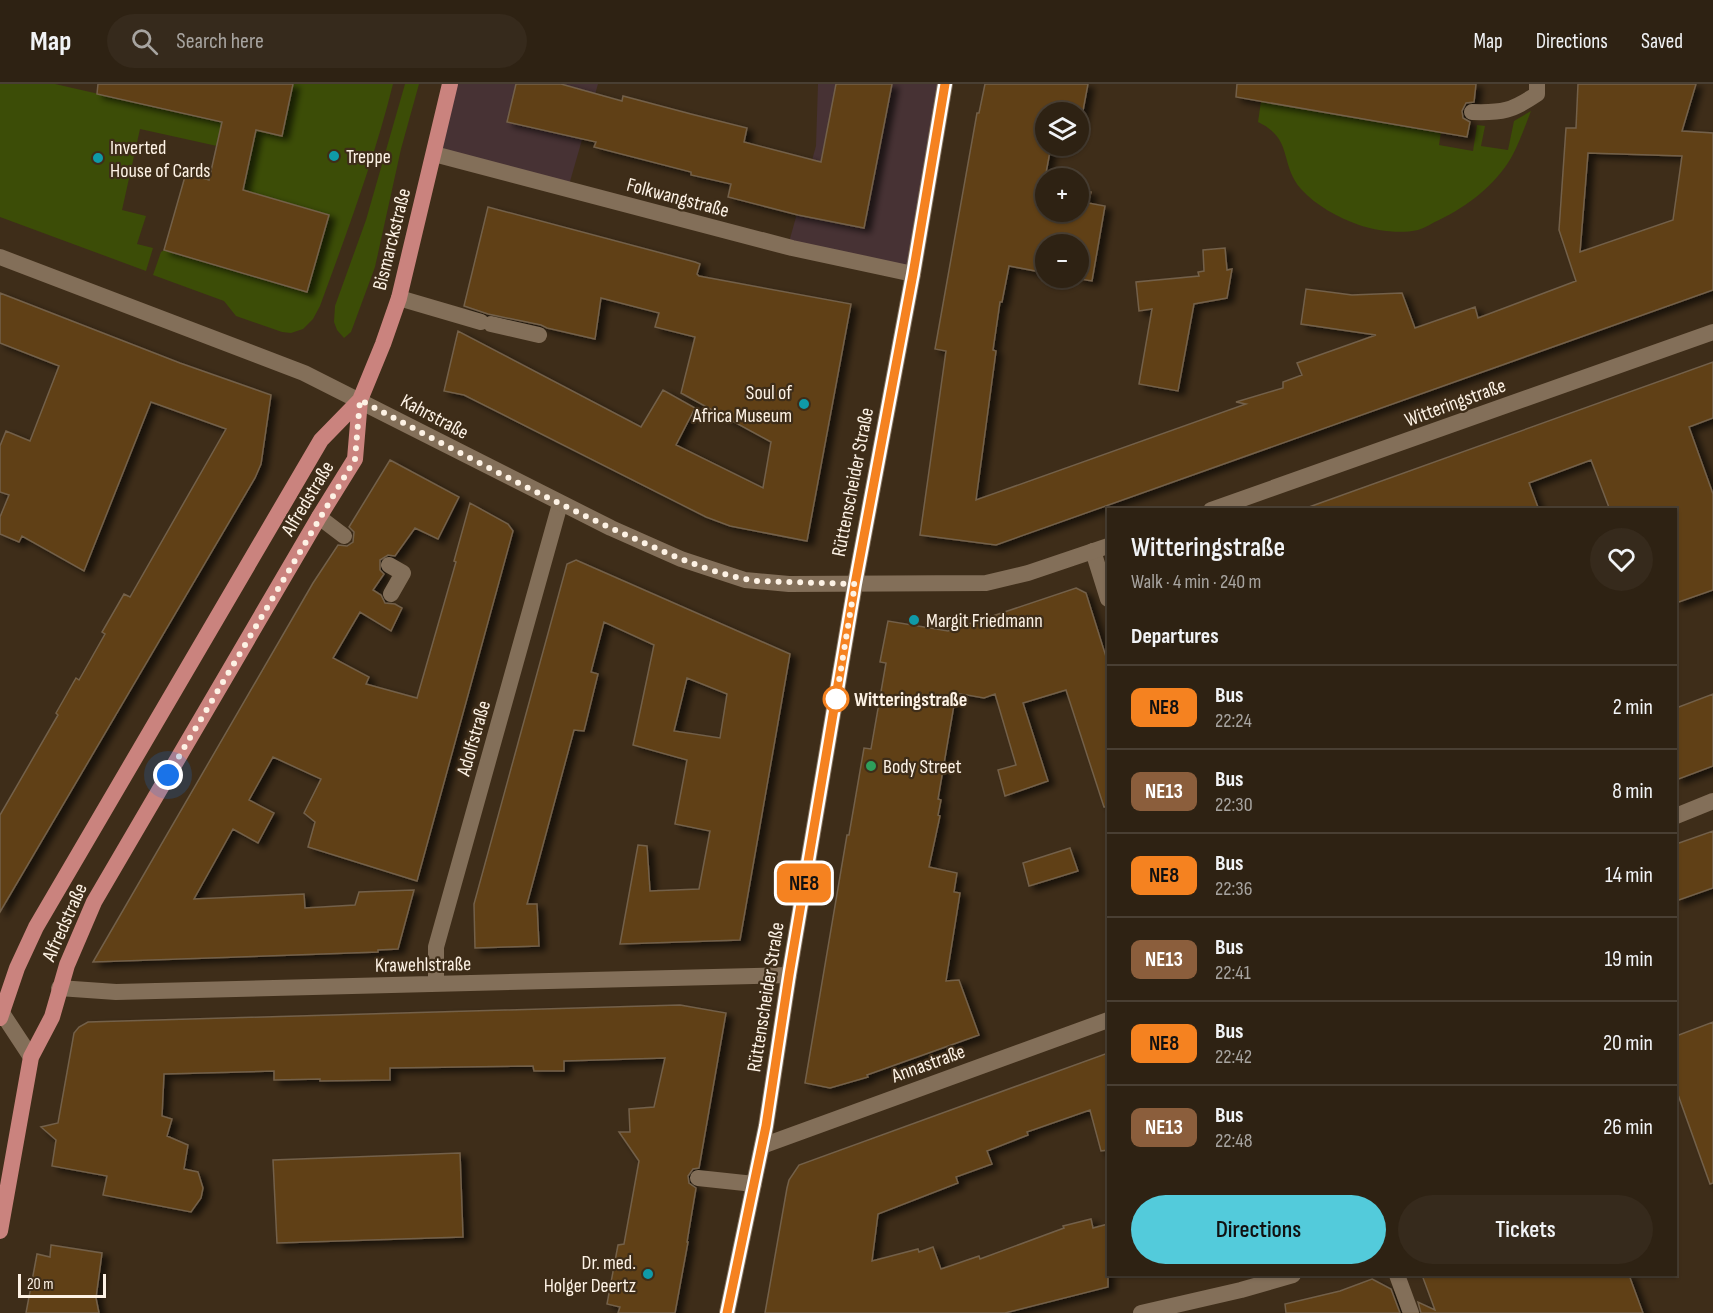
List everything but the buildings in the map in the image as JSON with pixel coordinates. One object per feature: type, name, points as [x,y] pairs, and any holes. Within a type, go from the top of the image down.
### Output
[{"type":"main road","name":"Bismarckstraße","points":[[360,400],[399,298],[450,84]]},
{"type":"main road","name":"Alfredstraße","points":[[0,1231],[31,1057],[52,1017],[59,988],[94,902],[355,459],[360,400]]},
{"type":"main road","name":"Alfredstraße","points":[[1,1013],[17,968],[36,927],[315,450],[321,440],[360,400]]},
{"type":"street","name":"Rüttenscheider Straße","points":[[727,1313],[762,1146],[855,584],[913,274],[945,84]]},
{"type":"street","points":[[1472,112],[1506,111],[1537,94],[1537,84]]},
{"type":"street","name":"Folkwangstraße","points":[[434,154],[781,245],[913,274]]},
{"type":"street","name":"Kahrstraße","points":[[0,257],[286,366],[360,400],[561,504],[681,559],[745,580],[769,583],[855,584]]},
{"type":"street","points":[[399,298],[539,336]]},
{"type":"street","name":"Witteringstraße","points":[[1217,508],[1713,332]]},
{"type":"street","name":"Adolfstraße","points":[[436,984],[436,948],[561,504]]},
{"type":"street","points":[[319,518],[344,536]]},
{"type":"street","points":[[855,584],[986,583],[1028,573],[1101,549],[1107,592]]},
{"type":"street","points":[[389,565],[403,573],[391,594]]},
{"type":"street","points":[[1677,816],[1713,801]]},
{"type":"street","name":"Krawehlstraße","points":[[59,988],[116,992],[789,975]]},
{"type":"street","points":[[1,1013],[31,1057]]},
{"type":"street","name":"Annastraße","points":[[762,1146],[1107,1020]]},
{"type":"street","points":[[698,1178],[754,1184]]},
{"type":"street","points":[[1141,1313],[1241,1290],[1290,1276]]},
{"type":"street","points":[[1397,1276],[1411,1313]]},
{"type":"shaded area","points":[[455,84],[598,84],[569,185],[440,150]]},
{"type":"shaded area","points":[[818,84],[941,84],[911,269],[789,242],[816,146]]},
{"type":"green space","points":[[0,84],[55,84],[222,122],[217,146],[140,129],[122,210],[146,216],[137,244],[153,248],[146,271],[0,217]]},
{"type":"green space","points":[[293,84],[393,84],[369,168],[320,306],[313,319],[303,329],[291,333],[236,316],[224,301],[153,275],[161,252],[164,250],[307,291],[329,215],[243,190],[256,130],[282,136]]},
{"type":"green space","points":[[405,84],[419,84],[401,149],[375,267],[351,332],[344,338],[334,322],[335,306],[366,220]]},
{"type":"green space","points":[[1261,101],[1441,132],[1439,145],[1473,151],[1477,125],[1485,126],[1481,146],[1508,150],[1514,121],[1531,111],[1511,158],[1497,178],[1480,194],[1450,214],[1423,228],[1396,232],[1373,229],[1351,222],[1328,210],[1307,195],[1294,180],[1277,136],[1258,122]]},
{"type":"bus line","name":"NE8","points":[[727,1313],[766,1126],[855,584],[913,274],[945,84]]},
{"type":"place","name":"Treppe","points":[[334,156]]},
{"type":"place","name":"Inverted House of Cards","points":[[98,158]]},
{"type":"place","name":"Soul of Africa Museum","points":[[804,404]]},
{"type":"place","name":"Margit Friedmann","points":[[914,620]]},
{"type":"place","name":"Witteringstraße","points":[[836,699]]},
{"type":"place","name":"Body Street","points":[[871,766]]},
{"type":"place","name":"Dr. med. Holger Deertz","points":[[648,1274]]},
{"type":"route","points":[[168,775],[355,459],[360,400],[561,504],[681,559],[745,580],[769,583],[855,584],[836,699]]}]
